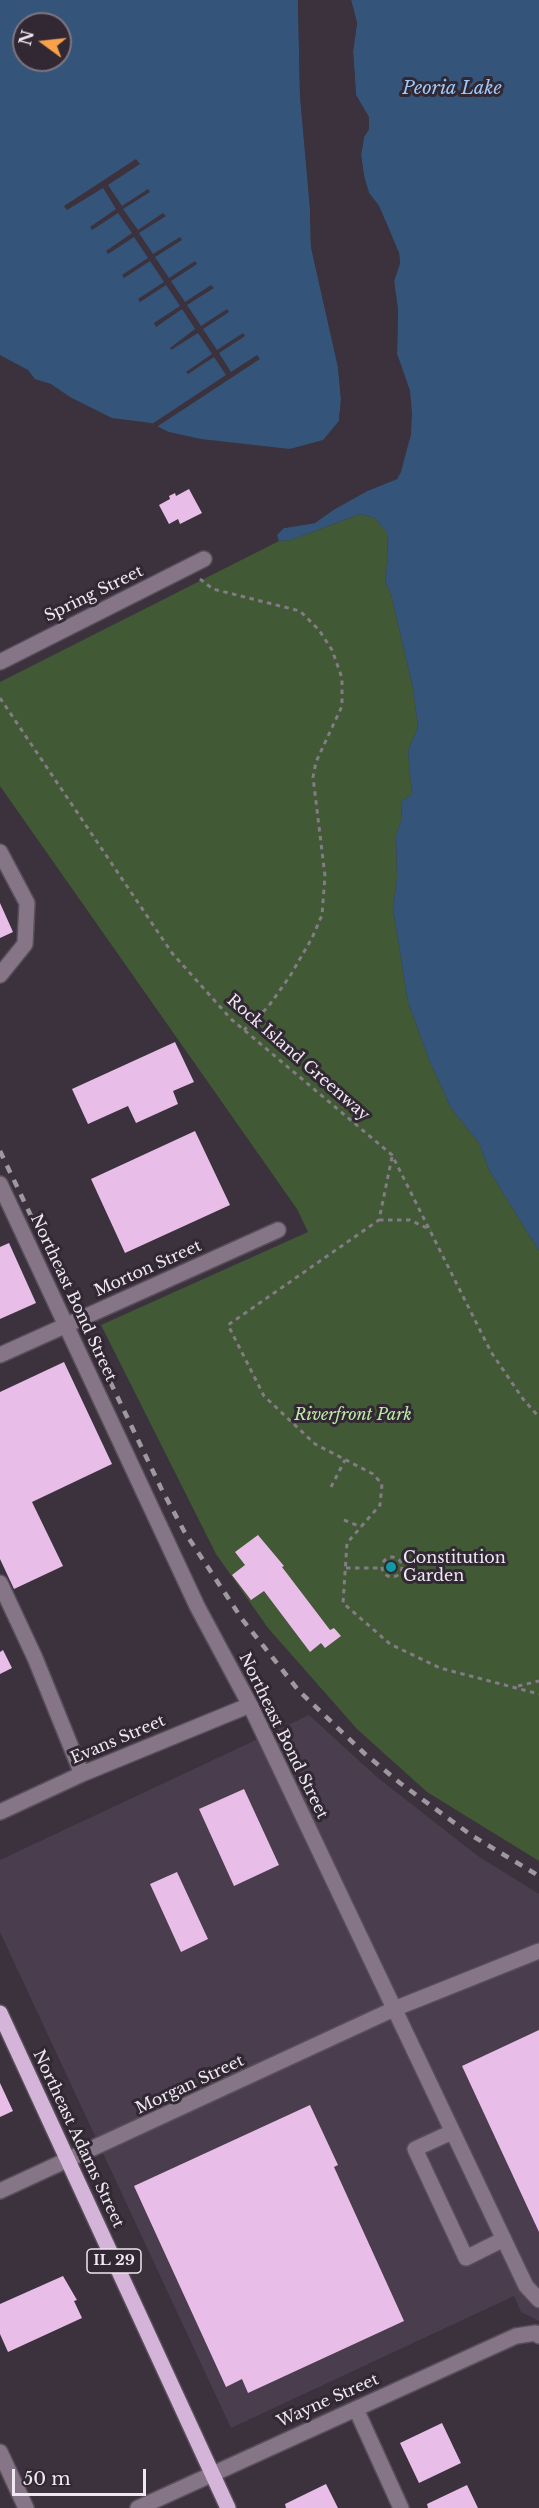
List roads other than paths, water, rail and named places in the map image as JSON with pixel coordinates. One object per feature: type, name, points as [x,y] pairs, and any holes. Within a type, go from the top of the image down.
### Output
[{"type":"main road","name":"Northeast Adams Street","points":[[0,2013],[228,2508]]},
{"type":"street","name":"Spring Street","points":[[0,662],[204,559]]},
{"type":"street","points":[[0,852],[27,903],[25,944],[0,975]]},
{"type":"street","name":"Northeast Bond Street","points":[[0,1184],[198,1606],[250,1705],[526,2286],[539,2301]]},
{"type":"street","name":"Morton Street","points":[[0,1355],[278,1230]]},
{"type":"street","points":[[0,1583],[35,1658],[82,1774]]},
{"type":"street","name":"Evans Street","points":[[0,1812],[82,1774],[250,1705]]},
{"type":"street","name":"Morgan Street","points":[[0,2191],[394,2009],[539,1951]]},
{"type":"street","points":[[452,2132],[415,2149],[466,2258],[504,2240]]},
{"type":"street","name":"Wayne Street","points":[[138,2508],[516,2336],[537,2335]]},
{"type":"street","points":[[356,2409],[401,2508]]},
{"type":"street","points":[[0,2452],[26,2508]]},
{"type":"water","points":[[0,0],[298,0],[300,95],[310,208],[311,247],[338,367],[341,399],[339,421],[323,441],[290,449],[201,439],[169,432],[151,423],[112,418],[70,397],[51,384],[35,379],[28,370],[0,355]]},
{"type":"water","name":"Peoria Lake","points":[[351,0],[539,0],[539,1251],[489,1170],[479,1143],[451,1108],[428,1057],[408,1002],[393,909],[397,878],[396,836],[401,820],[402,801],[412,794],[408,751],[418,727],[413,688],[391,594],[385,582],[388,558],[387,533],[375,518],[360,514],[291,540],[279,541],[277,535],[284,528],[315,523],[367,491],[397,479],[411,434],[410,391],[397,354],[398,310],[394,281],[400,263],[399,253],[379,206],[369,193],[364,176],[361,155],[364,137],[369,129],[369,118],[356,95],[353,51],[357,23]]},
{"type":"railway","points":[[0,1151],[161,1488],[184,1531],[242,1619],[299,1691],[364,1753],[400,1783],[471,1835],[539,1876]]},
{"type":"place","name":"Constitution Garden","points":[[391,1567]]},
{"type":"park label","name":"Riverfront Park","points":[[353,1415]]}]
